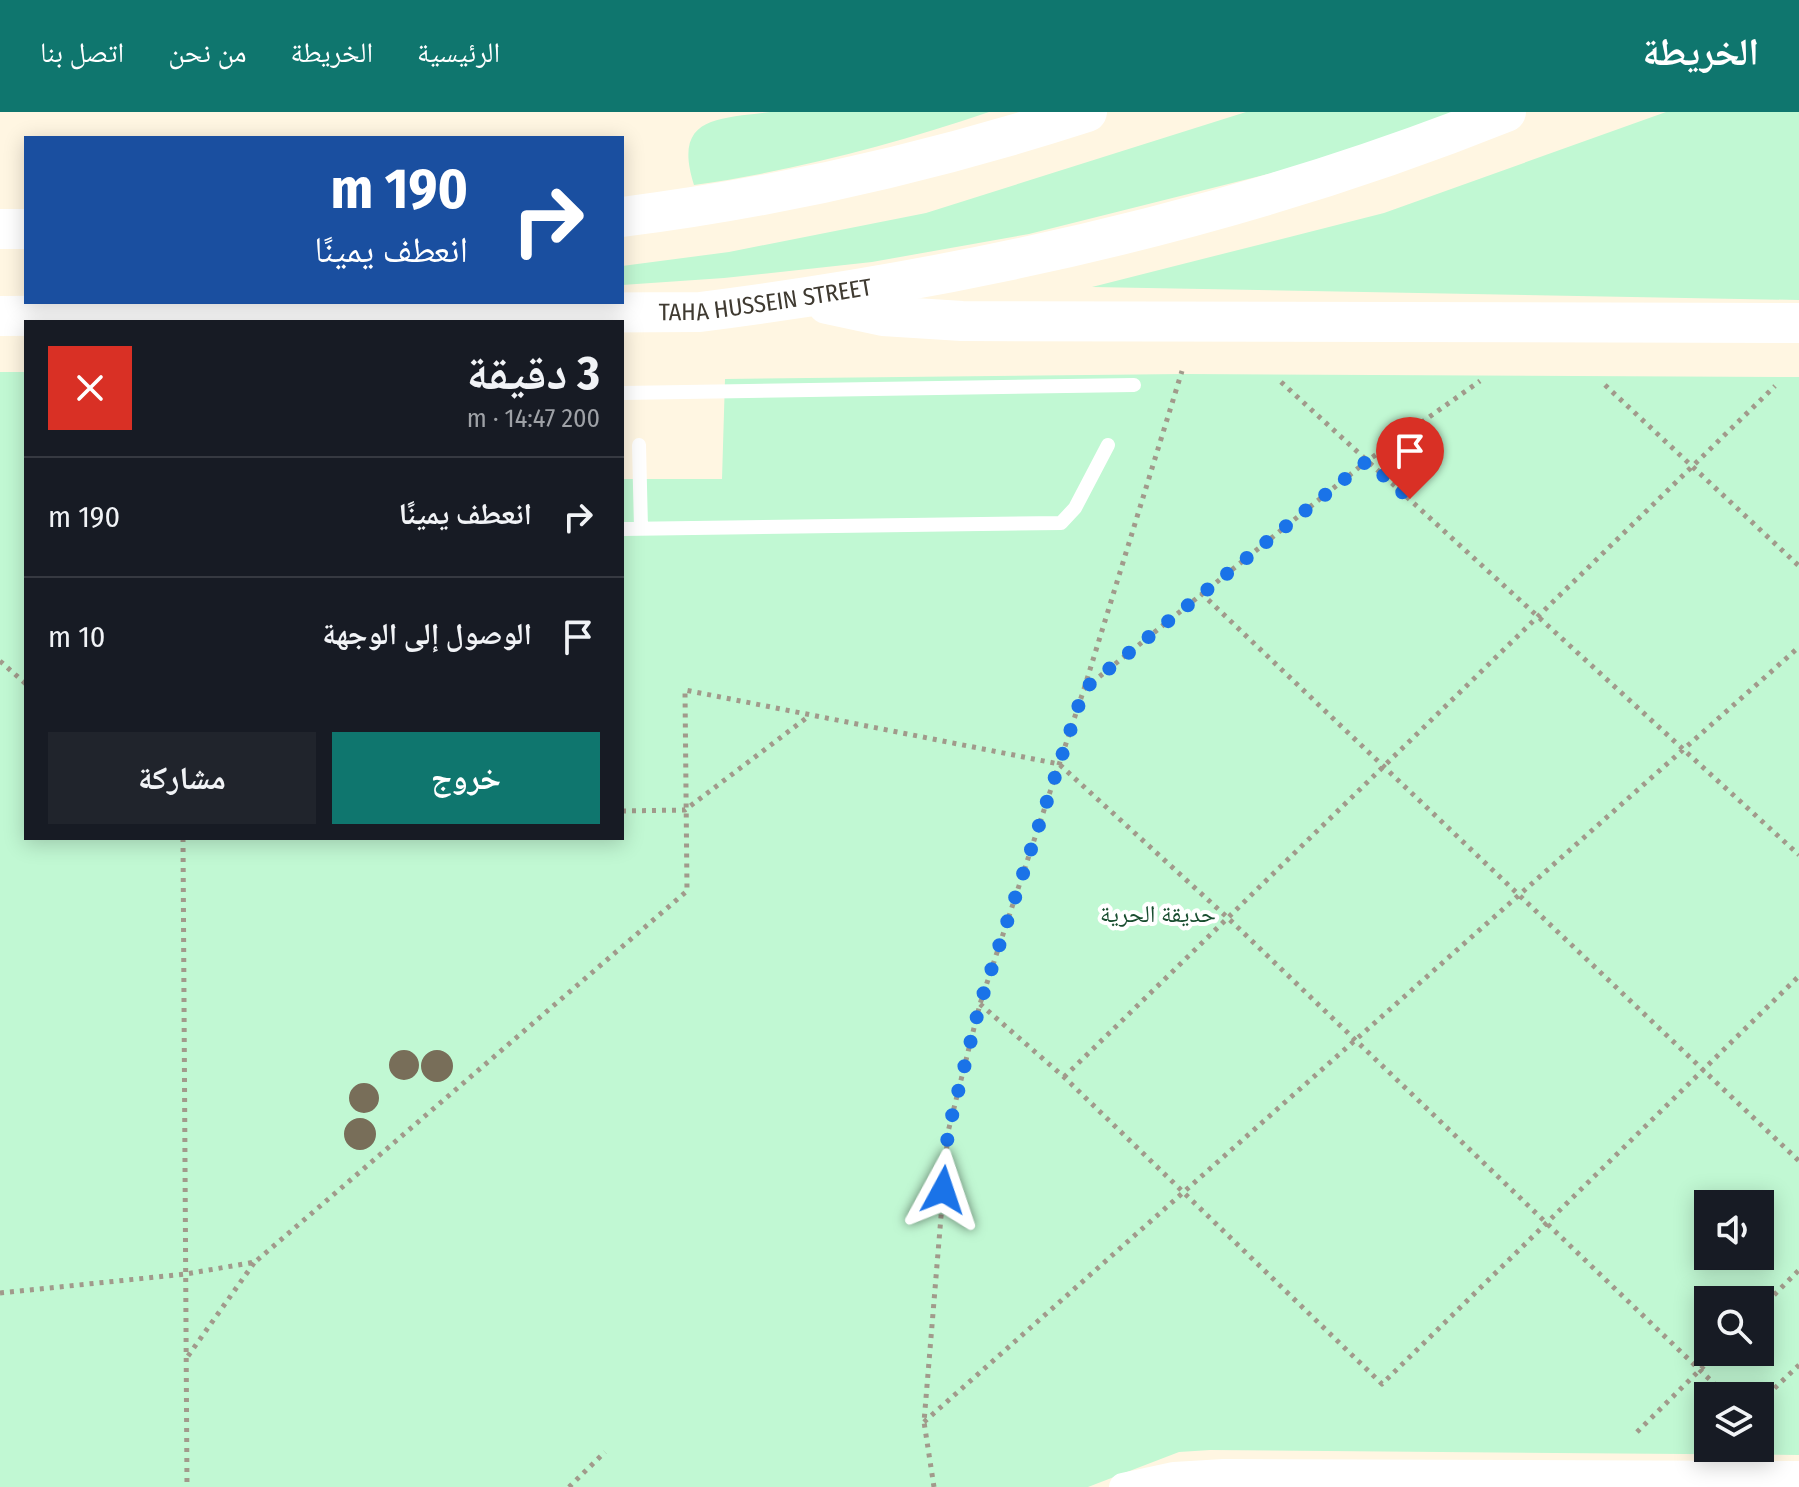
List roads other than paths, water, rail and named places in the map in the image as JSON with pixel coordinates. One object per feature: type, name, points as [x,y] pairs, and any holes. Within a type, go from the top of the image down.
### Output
[{"type":"main road","points":[[624,217],[789,191],[896,167],[1087,112]]},
{"type":"main road","name":"TAHA HUSSEIN STREET","points":[[0,316],[700,312],[808,298],[914,281],[1126,235],[1358,166],[1506,112]]},
{"type":"main road","points":[[0,229],[24,229]]},
{"type":"main road","points":[[808,298],[883,316],[935,320],[1799,323]]},
{"type":"street","points":[[1123,1487],[1174,1476],[1224,1473],[1501,1480],[1799,1475]]},
{"type":"lane","points":[[624,393],[1134,385]]},
{"type":"lane","points":[[639,445],[641,528]]},
{"type":"lane","points":[[624,529],[1061,523],[1075,508],[1108,445]]},
{"type":"park label","name":"حديقة الحرية","points":[[1158,914]]}]
